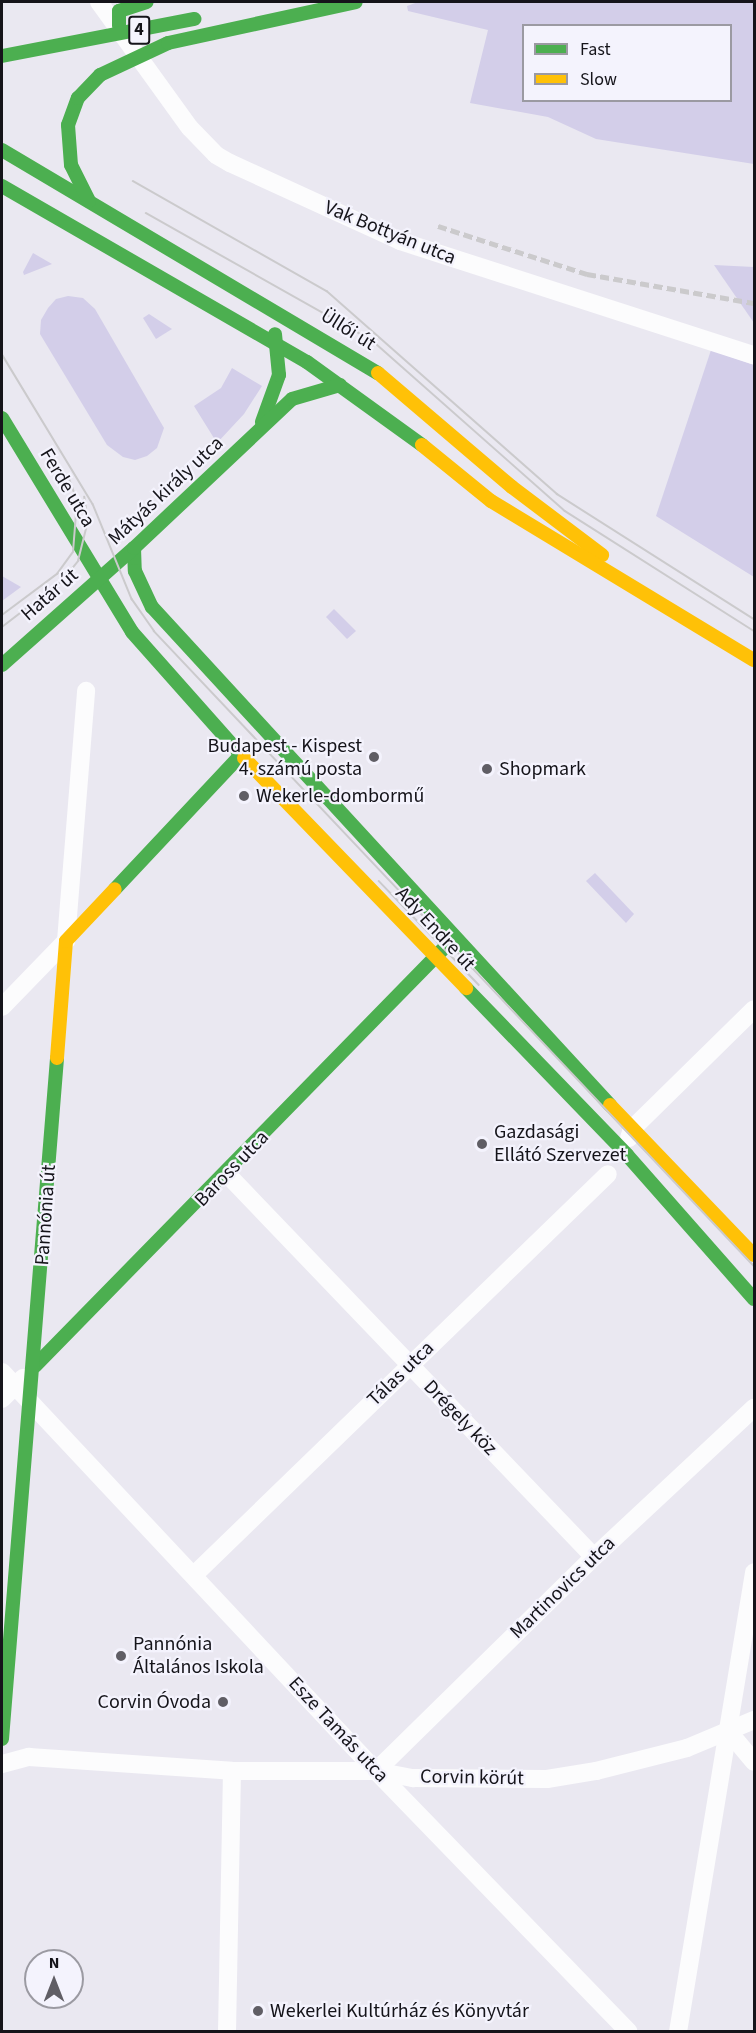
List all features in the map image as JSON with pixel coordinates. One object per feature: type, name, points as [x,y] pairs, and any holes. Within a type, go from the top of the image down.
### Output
[{"type":"street","name":"Vak Bottyán utca","points":[[99,2],[119,26],[136,55],[216,155],[400,241],[754,355]]},
{"type":"street","points":[[119,26],[116,18],[119,10],[147,2]]},
{"type":"street","points":[[89,201],[71,165],[67,141],[70,115],[78,98],[100,75],[136,55],[168,43],[356,2]]},
{"type":"street","name":"4","points":[[2,56],[207,16]]},
{"type":"street","name":"Üllői út","points":[[2,150],[259,298],[393,382],[512,487],[587,542],[641,588]]},
{"type":"street","name":"Üllői út","points":[[2,186],[278,345],[393,421],[491,501],[577,555],[641,588],[754,660]]},
{"type":"street","points":[[259,298],[278,345],[279,375],[259,430]]},
{"type":"street","name":"Mátyás király utca","points":[[99,578],[134,548],[292,399],[340,385]]},
{"type":"street","name":"Ferde utca","points":[[2,418],[99,578]]},
{"type":"street","name":"Ady Endre út","points":[[134,548],[135,571],[152,608],[458,934],[632,1129],[754,1255]]},
{"type":"street","name":"Határ út","points":[[2,665],[99,578]]},
{"type":"street","name":"Ady Endre út","points":[[99,578],[132,632],[241,755],[627,1155],[754,1299]]},
{"type":"street","name":"Pannónia út","points":[[2,1739],[35,1366],[86,691]]},
{"type":"street","points":[[2,1007],[241,755]]},
{"type":"street","name":"Baross utca","points":[[2,1399],[227,1174],[458,934]]},
{"type":"street","points":[[627,1155],[632,1129],[754,1009]]},
{"type":"street","points":[[605,1133],[632,1129]]},
{"type":"street","name":"Drégely köz","points":[[227,1174],[594,1557]]},
{"type":"street","name":"Tálas utca","points":[[194,1575],[608,1174]]},
{"type":"street","name":"Esze Tamás utca","points":[[2,1372],[376,1771],[629,2031]]},
{"type":"street","name":"Martinovics utca","points":[[376,1771],[594,1557],[754,1408]]},
{"type":"street","points":[[678,2031],[754,1572]]},
{"type":"street","name":"Corvin körút","points":[[2,1764],[29,1758],[232,1771],[376,1771],[413,1778],[547,1779],[642,1761],[729,1732],[754,1720]]},
{"type":"street","points":[[729,1732],[754,1762]]},
{"type":"street","points":[[227,2031],[232,1771]]},
{"type":"shaded area","points":[[418,2],[754,2],[754,164],[596,139],[548,117],[470,103],[488,30],[408,11],[407,6]]},
{"type":"shaded area","points":[[33,253],[52,264],[24,275],[23,272]]},
{"type":"shaded area","points":[[714,265],[754,267],[754,323]]},
{"type":"shaded area","points":[[68,296],[83,298],[95,309],[164,428],[157,448],[147,456],[135,460],[123,457],[107,445],[40,334],[41,320],[48,308],[56,299]]},
{"type":"shaded area","points":[[149,314],[172,329],[156,339],[143,318]]},
{"type":"shaded area","points":[[711,350],[754,365],[754,577],[656,516]]},
{"type":"shaded area","points":[[232,368],[262,386],[244,414],[217,443],[194,406],[221,388]]},
{"type":"shaded area","points":[[2,576],[21,587],[2,601]]},
{"type":"shaded area","points":[[334,609],[356,631],[347,639],[326,617]]},
{"type":"shaded area","points":[[595,873],[634,914],[626,923],[586,881]]},
{"type":"tram line","points":[[133,181],[327,291],[557,494],[754,619]]},
{"type":"tram line","points":[[146,213],[373,341],[565,511],[754,631]]},
{"type":"tram line","points":[[2,354],[93,504],[132,599],[154,631],[754,1266]]},
{"type":"tram line","points":[[2,615],[57,574],[73,552],[77,501],[68,476]]},
{"type":"tram line","points":[[2,627],[62,581],[78,561],[88,521],[84,497]]},
{"type":"tram line","points":[[379,881],[479,985]]},
{"type":"railway","points":[[438,226],[587,274],[754,303]]},
{"type":"traffic: fast","points":[[119,26],[119,11],[147,2]]},
{"type":"traffic: fast","points":[[89,201],[71,165],[68,125],[78,98],[100,75],[168,43],[356,2]]},
{"type":"traffic: fast","points":[[2,56],[194,19]]},
{"type":"traffic: fast","points":[[2,150],[378,373]]},
{"type":"traffic: fast","points":[[2,186],[307,362],[422,445]]},
{"type":"traffic: fast","points":[[262,422],[279,375],[275,334]]},
{"type":"traffic: fast","points":[[2,665],[134,548],[292,399],[340,385]]},
{"type":"traffic: fast","points":[[2,418],[132,632],[244,758]]},
{"type":"traffic: fast","points":[[134,548],[135,571],[152,607],[610,1105]]},
{"type":"traffic: fast","points":[[115,889],[241,755]]},
{"type":"traffic: fast","points":[[35,1366],[446,946]]},
{"type":"traffic: fast","points":[[466,988],[627,1155],[754,1299]]},
{"type":"traffic: fast","points":[[2,1739],[57,1058]]},
{"type":"traffic: slow","points":[[378,373],[512,487],[602,555]]},
{"type":"traffic: slow","points":[[422,445],[491,501],[754,660]]},
{"type":"traffic: slow","points":[[244,758],[466,988]]},
{"type":"traffic: slow","points":[[57,1058],[66,941],[115,889]]},
{"type":"traffic: slow","points":[[610,1105],[754,1255]]},
{"type":"place","name":"Budapest - Kispest 4. számú posta","points":[[374,757]]},
{"type":"place","name":"Shopmark","points":[[487,769]]},
{"type":"place","name":"Wekerle-dombormű","points":[[244,796]]},
{"type":"place","name":"Gazdasági Ellátó Szervezet","points":[[482,1144]]},
{"type":"place","name":"Pannónia Általános Iskola","points":[[121,1656]]},
{"type":"place","name":"Corvin Óvoda","points":[[223,1702]]},
{"type":"place","name":"Wekerlei Kultúrház és Könyvtár","points":[[258,2011]]}]
